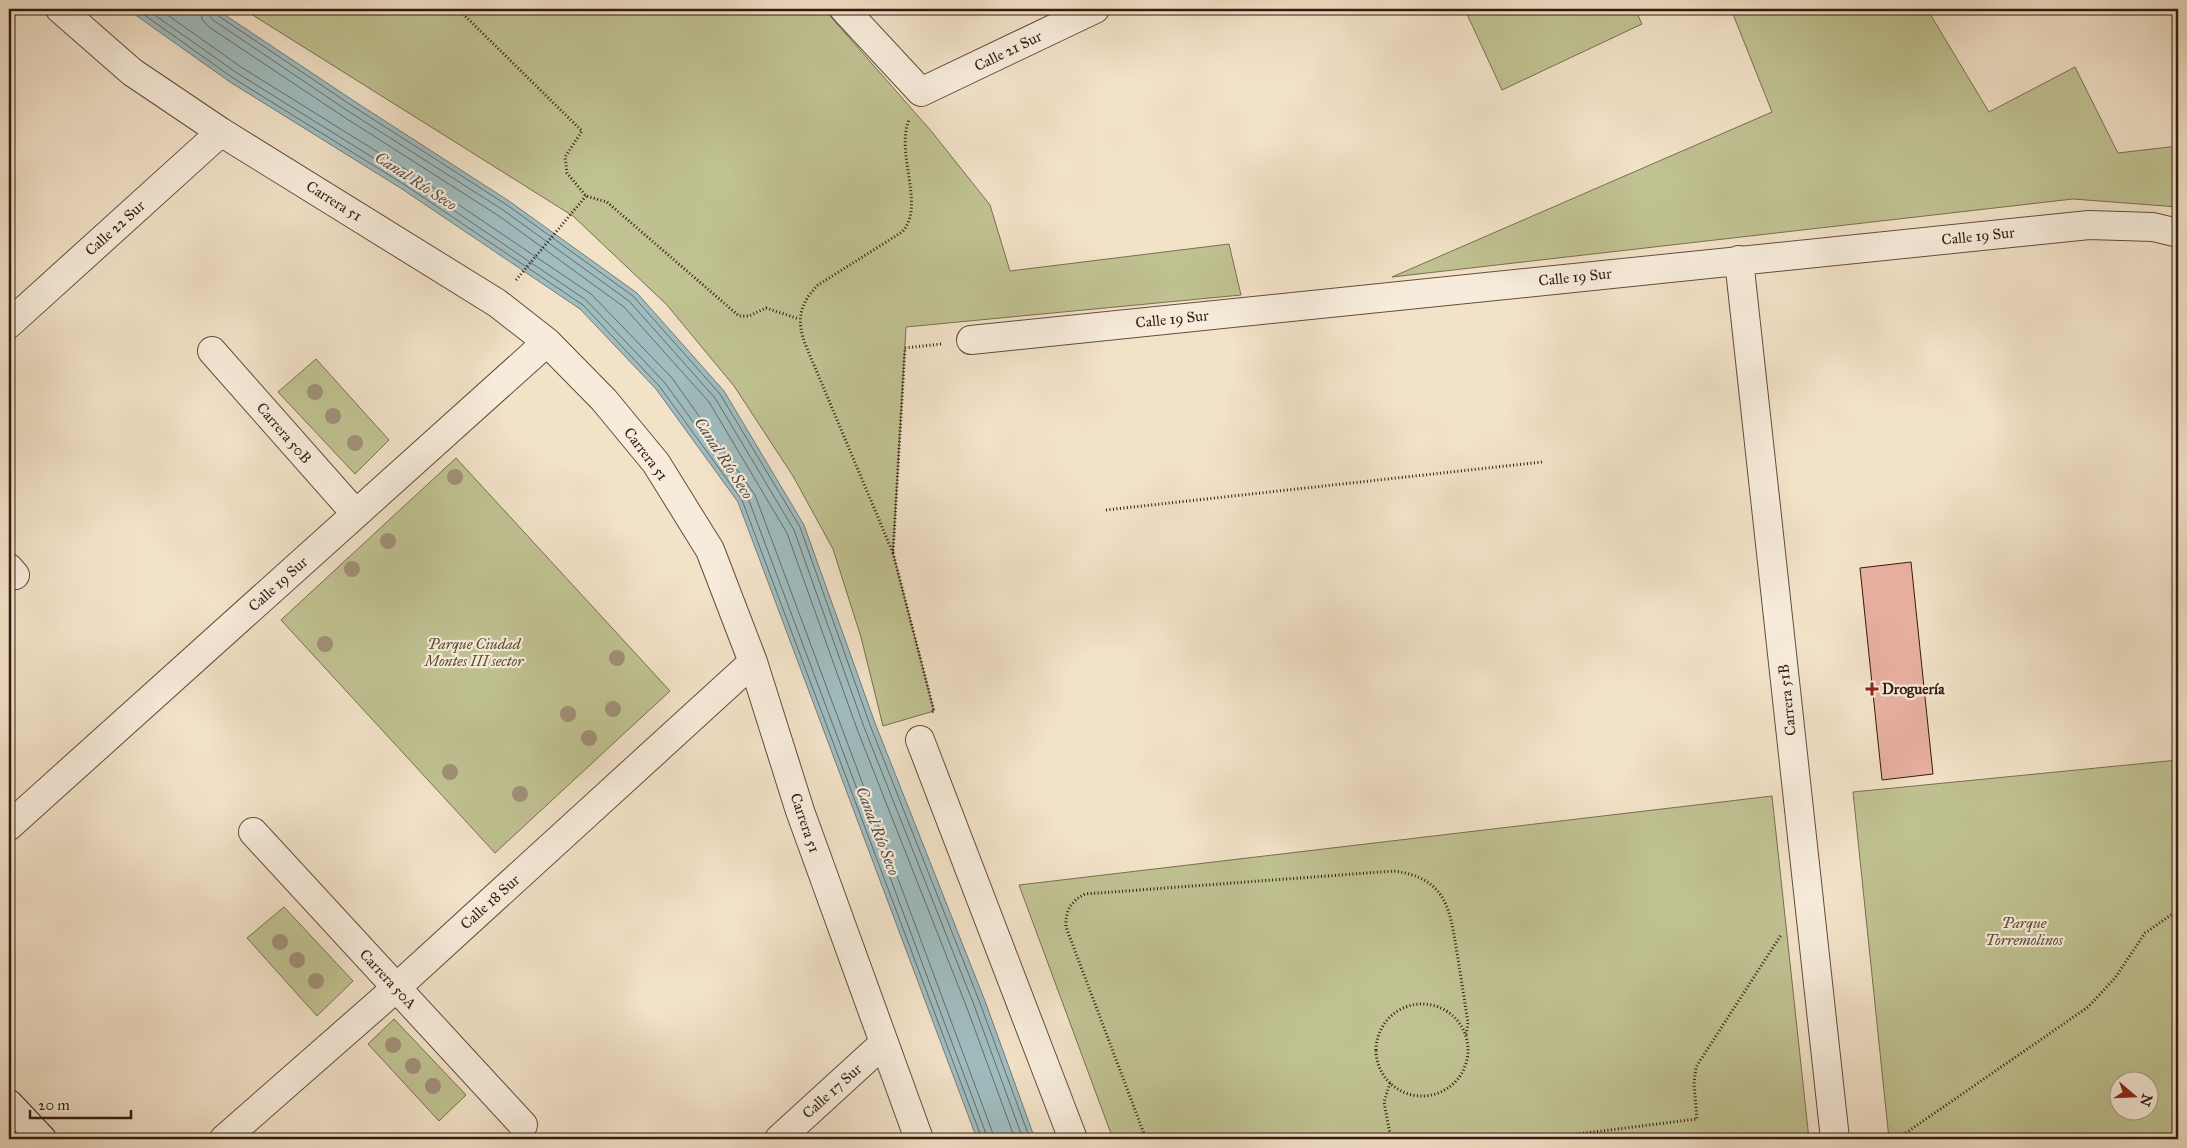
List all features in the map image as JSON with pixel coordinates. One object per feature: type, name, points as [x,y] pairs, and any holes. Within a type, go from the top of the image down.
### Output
[{"type":"street","name":"Carrera 51","points":[[60,9],[132,72],[221,132],[497,303],[547,342],[604,400],[656,463],[687,510],[710,550],[753,662],[800,811],[919,1139]]},
{"type":"street","points":[[844,9],[921,92]]},
{"type":"street","name":"Calle 21 Sur","points":[[921,92],[1095,9]]},
{"type":"street","name":"Calle 22 Sur","points":[[9,324],[221,132]]},
{"type":"street","name":"Calle 19 Sur","points":[[971,340],[2090,224],[2153,227],[2178,233]]},
{"type":"street","name":"Carrera 51B","points":[[1739,260],[1835,1139]]},
{"type":"street","name":"Calle 19 Sur","points":[[9,826],[547,342]]},
{"type":"street","name":"Carrera 50B","points":[[212,351],[356,514]]},
{"type":"street","name":"Calle 18 Sur","points":[[224,1139],[396,988],[753,662]]},
{"type":"street","points":[[920,740],[1073,1139]]},
{"type":"street","name":"Carrera 50A","points":[[253,832],[523,1125]]},
{"type":"street","name":"Calle 17 Sur","points":[[779,1139],[884,1043]]},
{"type":"street","points":[[9,1104],[42,1139]]},
{"type":"path","points":[[458,9],[582,131],[568,150],[564,165],[567,173],[586,196],[607,202],[739,316],[749,316],[766,308],[799,319]]},
{"type":"path","points":[[920,740],[913,719],[934,711],[893,553],[800,332],[799,319],[808,295],[818,285],[902,232],[911,220],[905,135],[907,124],[921,92]]},
{"type":"path","points":[[520,276],[586,196]]},
{"type":"path","points":[[893,553],[905,348],[971,340]]},
{"type":"path","points":[[1106,510],[1542,462]]},
{"type":"path","points":[[1146,1139],[1066,927],[1068,909],[1076,899],[1085,894],[1394,871],[1411,873],[1424,878],[1437,889],[1447,902],[1468,1022],[1466,1037],[1467,1061],[1462,1072],[1445,1090],[1434,1095],[1410,1095],[1390,1083],[1382,1073],[1378,1062],[1377,1038],[1389,1017],[1398,1010],[1421,1003],[1445,1009],[1462,1026],[1466,1037]]},
{"type":"path","points":[[1897,1139],[2088,1007],[2115,978],[2144,933],[2178,910]]},
{"type":"path","points":[[1538,1139],[1697,1120],[1694,1084],[1696,1067],[1781,934]]},
{"type":"path","points":[[1390,1083],[1384,1102],[1391,1139]]},
{"type":"green space","points":[[243,9],[824,9],[932,132],[990,205],[1010,271],[1229,244],[1241,295],[906,327],[893,553],[934,711],[883,726],[861,637],[833,549],[793,476],[734,386],[667,305],[573,216]]},
{"type":"green space","points":[[1472,9],[1635,9],[1642,24],[1502,90],[1466,12]]},
{"type":"green space","points":[[1731,9],[1927,9],[1989,112],[2075,67],[2118,153],[2178,146],[2178,207],[2073,199],[1392,277],[1772,112]]},
{"type":"green space","points":[[316,359],[389,440],[355,474],[278,392]]},
{"type":"green space","name":"Parque Ciudad Montes III sector","points":[[456,458],[670,691],[495,853],[281,620]]},
{"type":"green space","name":"Parque Torremolinos","points":[[2178,760],[2178,1139],[1889,1139],[1853,792]]},
{"type":"green space","points":[[1772,796],[1809,1139],[1113,1139],[1019,885]]},
{"type":"green space","points":[[284,907],[353,981],[317,1016],[247,938]]},
{"type":"green space","points":[[394,1019],[466,1095],[439,1121],[368,1044]]},
{"type":"water","name":"Canal Río Seco","points":[[127,9],[216,9],[509,201],[637,293],[724,391],[804,525],[875,723],[985,1001],[1035,1139],[977,1139],[738,502],[656,389],[580,309],[402,189],[230,82]]},
{"type":"building","points":[[1911,562],[1933,774],[1882,780],[1860,568]]},
{"type":"place","name":"Droguería","points":[[1872,689]]}]
